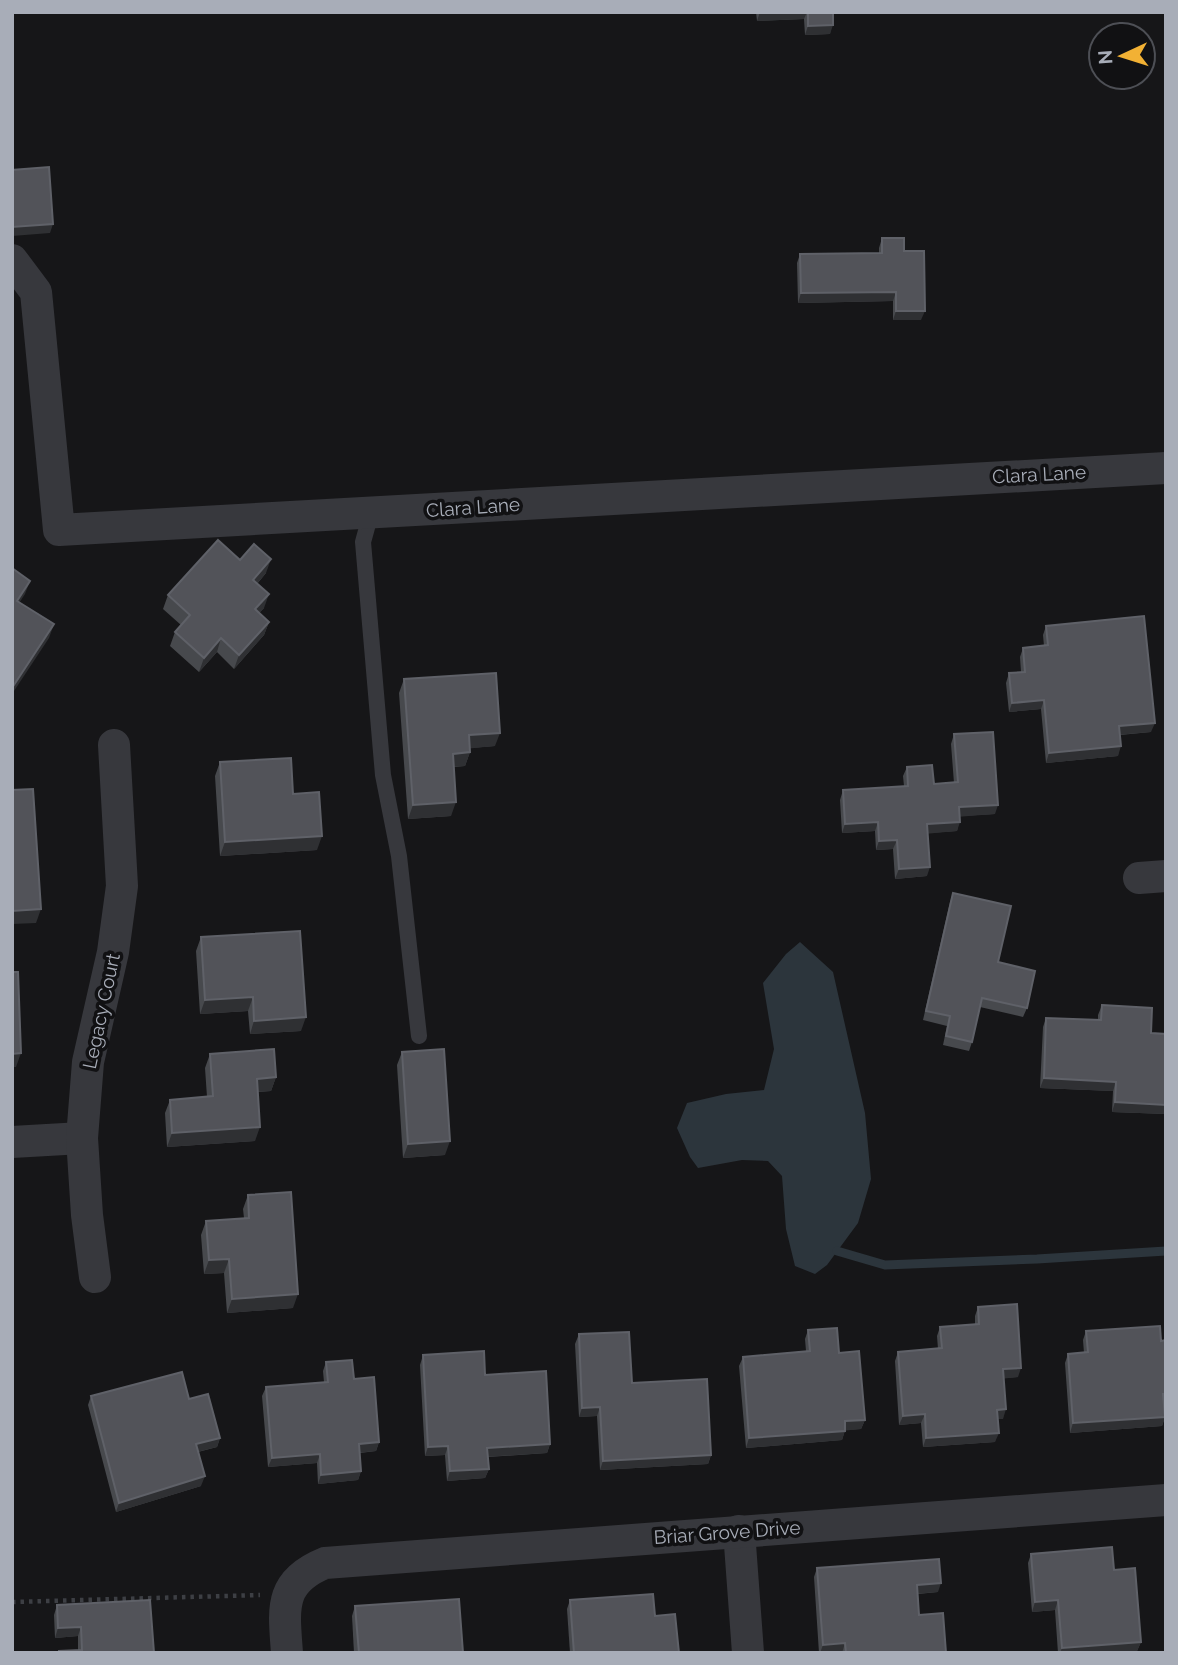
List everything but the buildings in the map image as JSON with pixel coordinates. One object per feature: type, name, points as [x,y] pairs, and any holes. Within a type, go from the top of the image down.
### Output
[{"type":"street","name":"Clara Lane","points":[[12,260],[36,292],[59,530],[641,495],[1166,468]]},
{"type":"street","name":"Legacy Court","points":[[95,1277],[87,1215],[82,1139],[88,1062],[113,952],[122,886],[114,745]]},
{"type":"street","points":[[12,1142],[82,1139]]},
{"type":"street","name":"Briar Grove Drive","points":[[292,1588],[306,1571],[325,1563],[1166,1500]]},
{"type":"street","points":[[739,1531],[748,1653]]},
{"type":"street","points":[[287,1653],[285,1611],[292,1588]]},
{"type":"lane","points":[[371,513],[363,542],[383,775],[400,856],[419,1036]]},
{"type":"path","points":[[12,1602],[292,1588]]},
{"type":"shaded area","points":[[800,942],[833,972],[865,1113],[871,1179],[858,1223],[827,1265],[815,1274],[795,1266],[786,1229],[782,1176],[768,1161],[742,1160],[698,1168],[677,1128],[687,1103],[726,1094],[764,1090],[774,1049],[763,983],[786,954]]},
{"type":"waterway","points":[[837,1251],[885,1265],[1166,1251]]}]
